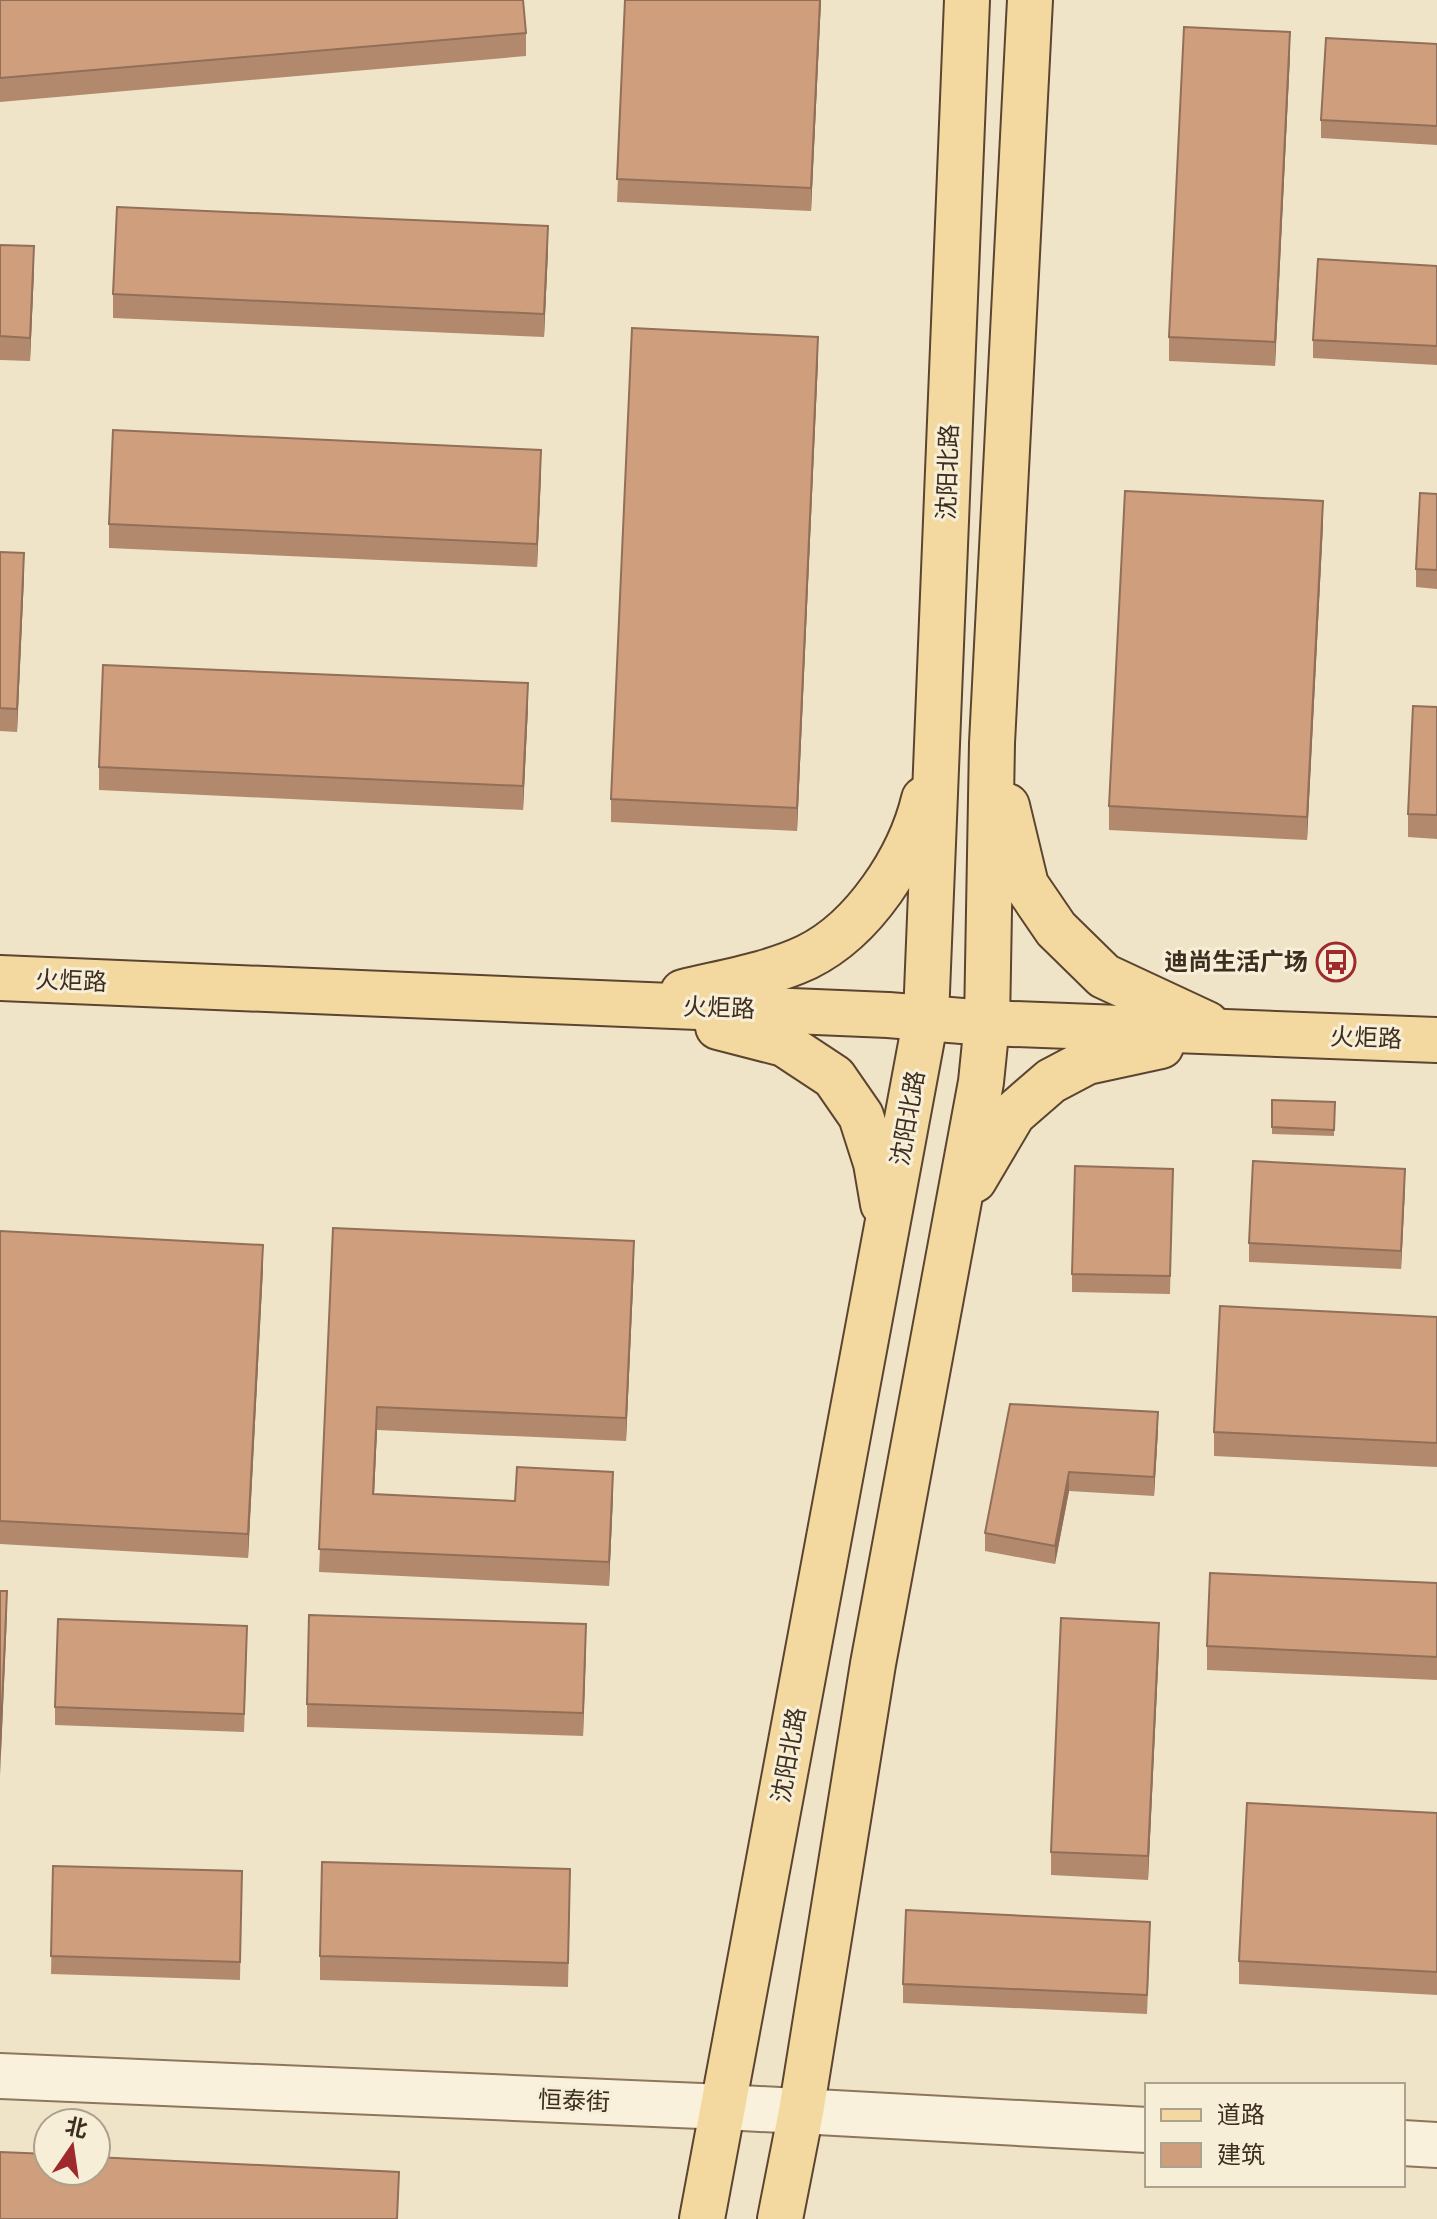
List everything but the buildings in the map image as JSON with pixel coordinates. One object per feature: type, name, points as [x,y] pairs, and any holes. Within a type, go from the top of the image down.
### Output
[{"type":"main road","name":"沈阳北路","points":[[702,2219],[926,1017],[967,0]]},
{"type":"main road","points":[[780,2219],[801,2112],[873,1664],[981,1082],[987,1023],[992,743],[1030,0]]},
{"type":"main road","points":[[631,1004],[750,976],[808,956],[848,928],[885,886],[918,825],[937,741]]},
{"type":"main road","points":[[992,743],[1026,885],[1056,929],[1104,976],[1224,1032]]},
{"type":"main road","name":"火炬路","points":[[0,978],[926,1017],[987,1023],[1437,1040]]},
{"type":"main road","points":[[631,1004],[784,1044],[834,1077],[861,1116],[876,1163],[887,1227]]},
{"type":"main road","points":[[958,1206],[1013,1114],[1051,1081],[1087,1062],[1224,1032]]},
{"type":"street","name":"恒泰街","points":[[0,2076],[724,2107],[1145,2130]]},
{"type":"street","points":[[1405,2143],[1437,2145]]},
{"type":"place","name":"迪尚生活广场","points":[[1336,962]]}]
